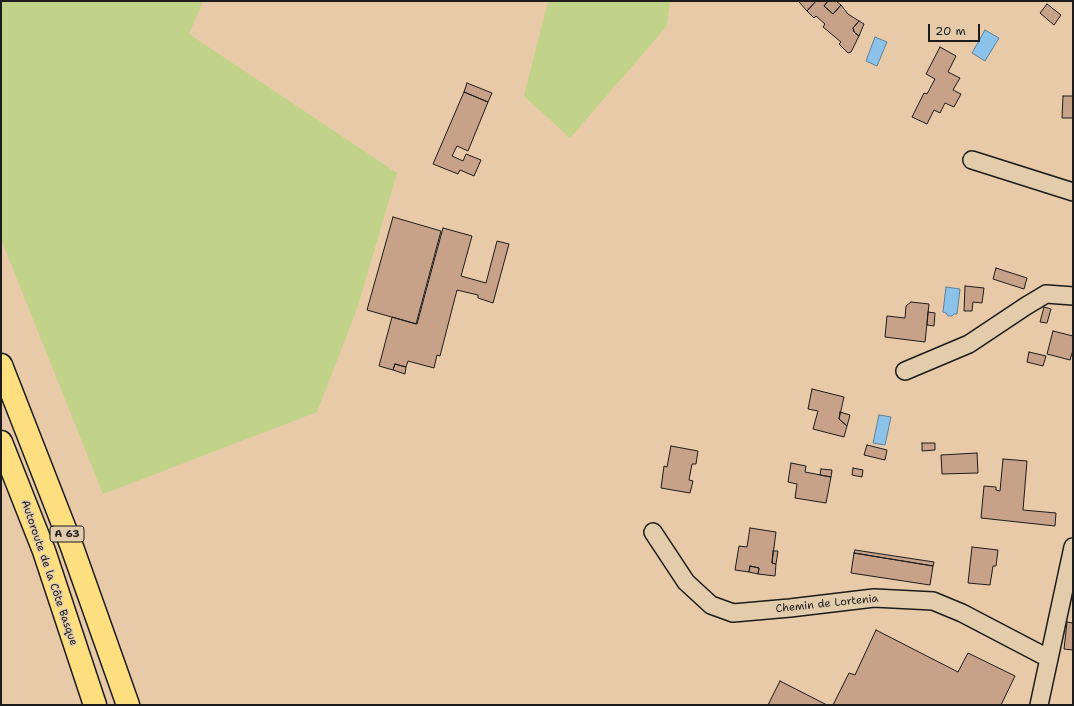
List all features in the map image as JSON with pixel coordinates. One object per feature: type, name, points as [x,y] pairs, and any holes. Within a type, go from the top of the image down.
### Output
[{"type":"highway","name":"A 63","points":[[1,365],[72,546],[128,705]]},
{"type":"highway","name":"Autoroute de la Côte Basque","points":[[1,442],[44,551],[95,705]]},
{"type":"street","points":[[972,160],[1073,192]]},
{"type":"street","points":[[905,371],[969,344],[1046,294],[1073,296]]},
{"type":"street","name":"Chemin de Lortenia","points":[[653,532],[686,582],[712,605],[733,613],[874,598],[933,602],[962,612],[1048,658]]},
{"type":"street","points":[[1038,705],[1073,547]]},
{"type":"green space","points":[[1,1],[203,1],[189,34],[397,173],[357,309],[317,412],[103,494],[1,239]]},
{"type":"green space","points":[[548,1],[670,1],[667,26],[570,138],[524,96]]},
{"type":"water","points":[[985,30],[999,38],[985,61],[972,53]]},
{"type":"water","points":[[875,37],[887,42],[877,66],[866,61]]},
{"type":"water","points":[[946,287],[960,289],[957,314],[952,316],[948,316],[943,312]]},
{"type":"water","points":[[879,415],[891,417],[885,445],[873,443]]},
{"type":"building","points":[[816,1],[807,11],[799,2]]},
{"type":"building","points":[[816,1],[828,1],[824,6],[833,14],[841,5],[848,14],[859,21],[853,28],[854,32],[859,36],[851,52],[848,53],[839,44],[841,42],[823,27],[825,24],[816,16],[814,18],[807,11]]},
{"type":"building","points":[[828,1],[836,1],[841,5],[833,14],[824,6]]},
{"type":"building","points":[[1047,4],[1061,15],[1054,25],[1040,13]]},
{"type":"building","points":[[859,21],[864,24],[859,36],[854,32],[853,28]]},
{"type":"building","points":[[940,47],[956,56],[948,72],[960,78],[953,90],[961,94],[954,107],[945,103],[940,113],[934,110],[927,124],[912,117],[924,93],[927,94],[935,79],[926,74]]},
{"type":"building","points":[[467,83],[492,93],[488,102],[464,92]]},
{"type":"building","points":[[464,92],[488,102],[468,151],[457,146],[452,156],[463,161],[466,154],[481,160],[474,176],[460,170],[458,174],[433,164]]},
{"type":"building","points":[[1063,96],[1073,96],[1073,118],[1062,118]]},
{"type":"building","points":[[393,217],[441,231],[416,324],[367,310]]},
{"type":"building","points":[[443,228],[472,236],[461,276],[486,283],[497,241],[509,244],[493,303],[478,298],[478,295],[457,290],[440,356],[437,355],[434,368],[408,361],[406,367],[395,364],[393,370],[379,366],[392,317],[417,324]]},
{"type":"building","points":[[996,268],[1027,278],[1024,289],[993,279]]},
{"type":"building","points":[[965,286],[984,288],[982,303],[973,302],[972,311],[964,311]]},
{"type":"building","points":[[911,302],[929,304],[925,342],[885,337],[887,316],[905,318],[906,306]]},
{"type":"building","points":[[1044,307],[1051,309],[1047,323],[1040,322]]},
{"type":"building","points":[[928,312],[935,313],[934,326],[927,325]]},
{"type":"building","points":[[1053,331],[1073,336],[1073,350],[1070,360],[1047,354]]},
{"type":"building","points":[[1029,352],[1046,356],[1043,366],[1027,362]]},
{"type":"building","points":[[395,364],[406,367],[405,374],[393,370]]},
{"type":"building","points":[[812,389],[844,397],[839,419],[847,426],[844,437],[813,429],[818,411],[808,409]]},
{"type":"building","points":[[840,412],[850,415],[847,426],[839,419]]},
{"type":"building","points":[[922,443],[935,443],[935,450],[922,451]]},
{"type":"building","points":[[867,445],[887,450],[885,460],[864,455]]},
{"type":"building","points":[[671,446],[698,451],[696,464],[692,464],[689,480],[693,481],[690,493],[661,488],[664,466],[667,467]]},
{"type":"building","points":[[977,453],[978,473],[942,474],[941,455]]},
{"type":"building","points":[[1003,459],[1027,461],[1023,510],[1056,513],[1055,526],[981,518],[984,486],[996,487],[996,490],[1000,491]]},
{"type":"building","points":[[791,463],[806,466],[805,472],[831,477],[826,503],[795,498],[797,484],[788,482]]},
{"type":"building","points":[[853,468],[863,470],[862,477],[852,475]]},
{"type":"building","points":[[821,469],[832,470],[831,477],[820,475]]},
{"type":"building","points":[[750,528],[776,532],[772,563],[776,564],[775,576],[758,574],[759,568],[750,566],[749,572],[735,570],[739,546],[747,547]]},
{"type":"building","points":[[972,547],[998,550],[996,566],[993,566],[990,585],[968,583]]},
{"type":"building","points":[[855,550],[934,562],[933,566],[854,553]]},
{"type":"building","points":[[773,551],[778,551],[776,564],[772,563]]},
{"type":"building","points":[[854,553],[933,566],[930,585],[851,573]]},
{"type":"building","points":[[750,566],[759,568],[758,574],[749,572]]},
{"type":"building","points":[[1067,622],[1073,623],[1073,650],[1064,649]]},
{"type":"building","points":[[876,630],[958,672],[968,653],[1015,676],[1001,705],[833,705],[849,673],[855,675]]},
{"type":"building","points":[[780,681],[827,705],[768,705]]}]
